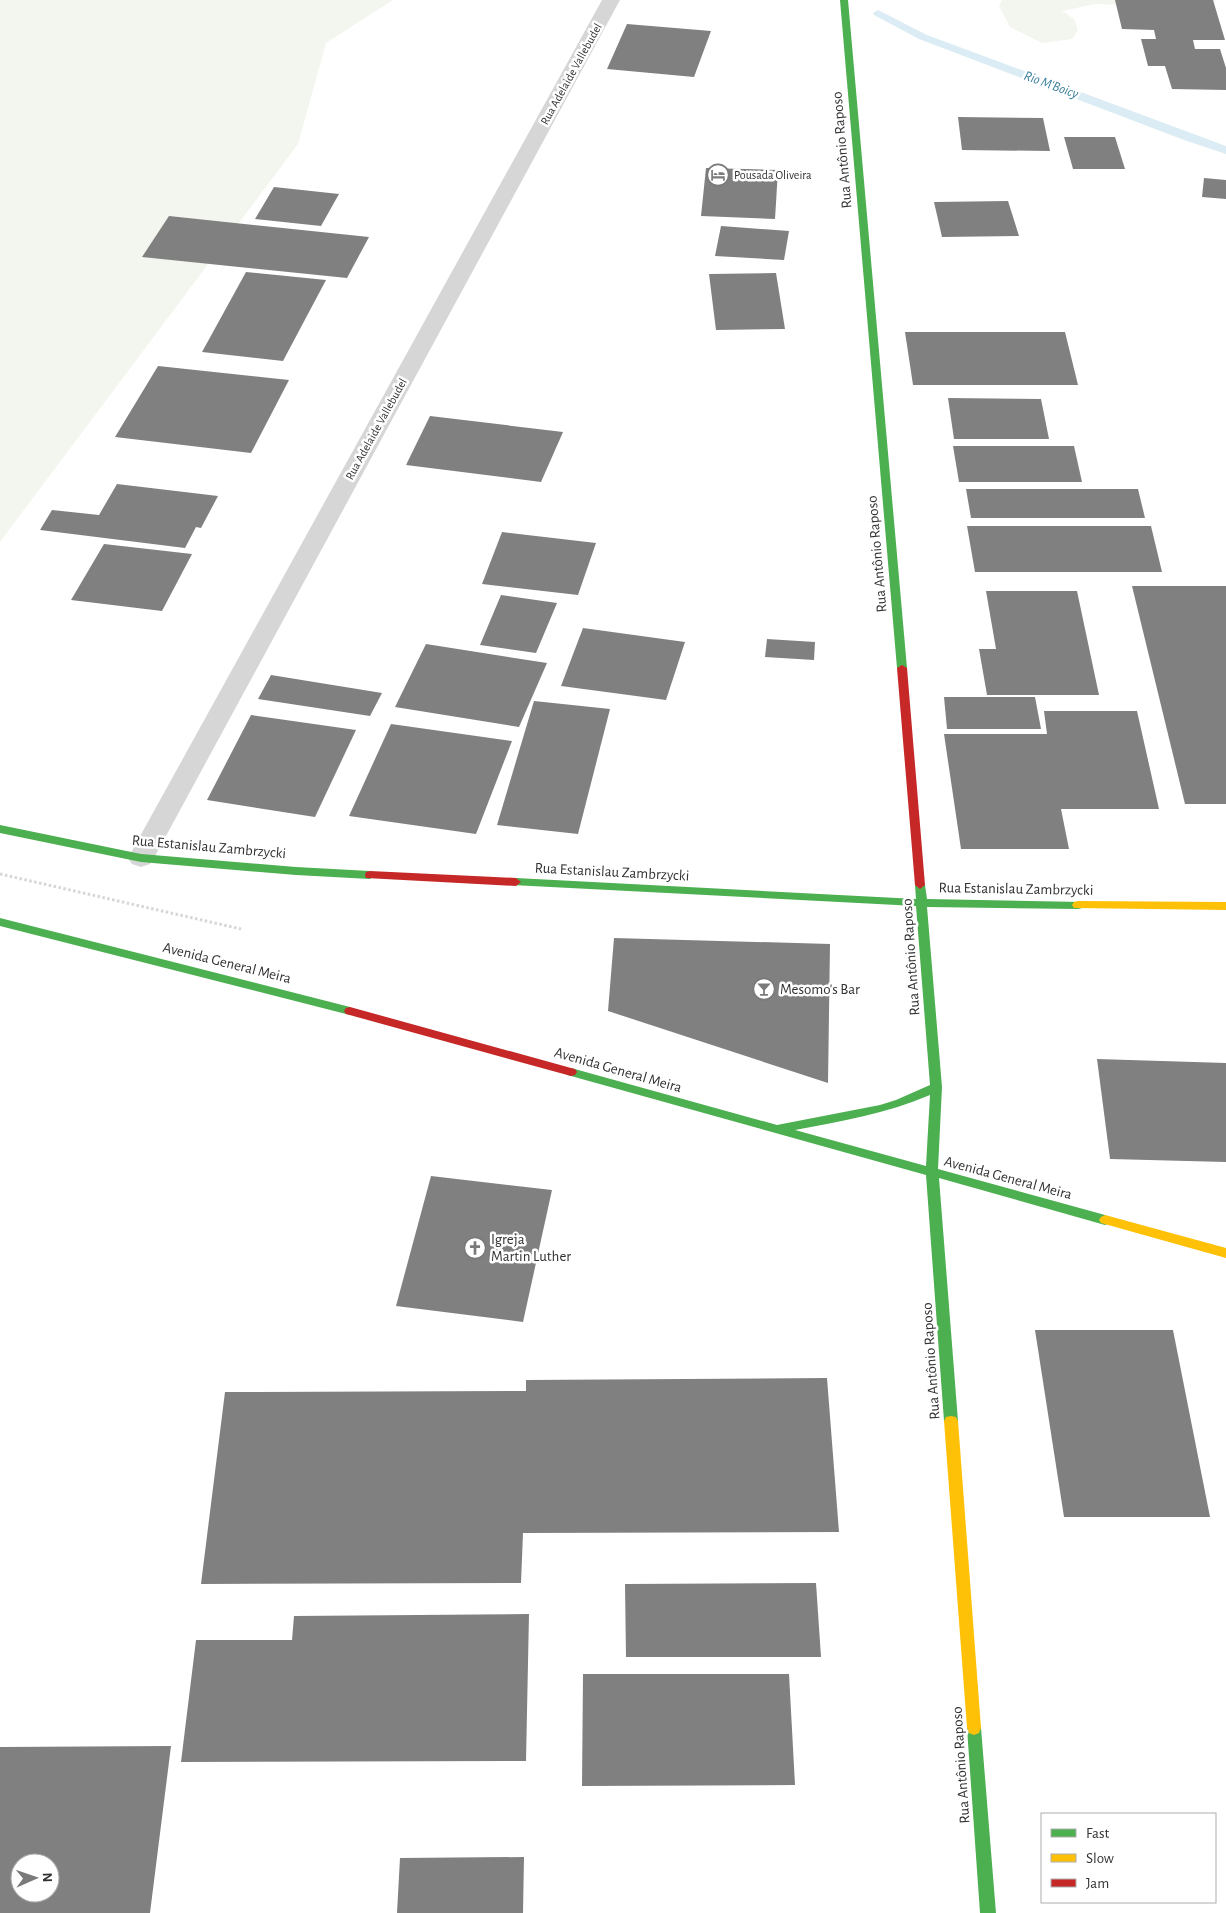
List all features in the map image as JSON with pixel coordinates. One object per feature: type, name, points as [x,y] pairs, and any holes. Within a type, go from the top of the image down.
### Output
[{"type":"street","name":"Rua Adelaide Vallebudel","points":[[141,858],[611,0]]},
{"type":"street","name":"Rua Antônio Raposo","points":[[844,0],[922,902],[936,1087],[932,1173],[988,1913]]},
{"type":"street","name":"Rua Estanislau Zambrzycki","points":[[0,829],[141,858],[296,871],[922,902],[1226,906]]},
{"type":"street","name":"Avenida General Meira","points":[[0,922],[281,992],[1226,1254]]},
{"type":"street","points":[[773,1129],[880,1109],[900,1103],[936,1087]]},
{"type":"path","points":[[0,874],[241,929]]},
{"type":"shaded area","points":[[0,0],[393,0],[326,43],[298,144],[0,542]]},
{"type":"shaded area","points":[[1002,0],[1216,0],[1211,8],[1095,4],[1062,11],[1074,19],[1078,30],[1072,39],[1042,43],[1010,27],[999,6]]},
{"type":"building","points":[[1115,0],[1213,0],[1225,40],[1193,40],[1195,49],[1220,49],[1226,68],[1226,90],[1172,89],[1165,66],[1148,66],[1141,39],[1156,39],[1154,30],[1122,29]]},
{"type":"building","points":[[627,24],[711,31],[694,77],[607,69]]},
{"type":"building","points":[[958,117],[1043,118],[1050,151],[962,150]]},
{"type":"building","points":[[1064,137],[1115,137],[1125,169],[1073,169]]},
{"type":"building","points":[[706,168],[778,170],[775,219],[701,216]]},
{"type":"building","points":[[1204,178],[1226,180],[1226,199],[1202,197]]},
{"type":"building","points":[[274,187],[339,194],[321,226],[255,219]]},
{"type":"building","points":[[1008,201],[1019,236],[942,237],[934,202]]},
{"type":"building","points":[[169,216],[369,237],[347,278],[142,257]]},
{"type":"building","points":[[721,226],[789,231],[784,260],[715,256]]},
{"type":"building","points":[[246,272],[326,280],[283,361],[202,352]]},
{"type":"building","points":[[776,273],[785,329],[716,330],[709,274]]},
{"type":"building","points":[[905,332],[1065,332],[1078,385],[913,385]]},
{"type":"building","points":[[158,366],[289,380],[251,453],[115,437]]},
{"type":"building","points":[[948,398],[1041,399],[1049,439],[954,439]]},
{"type":"building","points":[[430,416],[563,432],[541,482],[406,465]]},
{"type":"building","points":[[953,446],[1074,446],[1082,482],[959,482]]},
{"type":"building","points":[[117,484],[218,496],[201,528],[196,527],[185,548],[40,530],[52,510],[99,515]]},
{"type":"building","points":[[966,489],[1138,489],[1145,518],[971,518]]},
{"type":"building","points":[[967,526],[1151,526],[1162,572],[975,572]]},
{"type":"building","points":[[502,532],[596,543],[578,595],[482,584]]},
{"type":"building","points":[[104,544],[192,554],[162,611],[71,600]]},
{"type":"building","points":[[1132,586],[1226,586],[1226,804],[1185,804]]},
{"type":"building","points":[[986,591],[1077,591],[1099,695],[987,695],[979,649],[996,649]]},
{"type":"building","points":[[501,595],[557,603],[536,653],[480,645]]},
{"type":"building","points":[[583,628],[685,642],[666,700],[561,686]]},
{"type":"building","points":[[767,639],[815,642],[814,660],[765,657]]},
{"type":"building","points":[[426,644],[547,663],[519,727],[395,707]]},
{"type":"building","points":[[271,675],[382,693],[370,716],[258,699]]},
{"type":"building","points":[[944,697],[1035,697],[1041,729],[947,729]]},
{"type":"building","points":[[534,701],[610,709],[578,834],[497,825]]},
{"type":"building","points":[[1044,711],[1137,711],[1159,809],[1061,809],[1069,849],[961,849],[944,734],[1047,734]]},
{"type":"building","points":[[251,715],[356,730],[315,817],[207,800]]},
{"type":"building","points":[[391,724],[512,741],[476,834],[349,816]]},
{"type":"building","points":[[614,938],[830,944],[828,1083],[608,1011]]},
{"type":"building","points":[[1097,1059],[1226,1063],[1226,1162],[1110,1159]]},
{"type":"building","name":"Igreja Martin Luther","points":[[431,1176],[552,1190],[523,1322],[396,1306]]},
{"type":"building","points":[[1035,1330],[1173,1330],[1210,1517],[1064,1517]]},
{"type":"building","points":[[827,1378],[839,1532],[523,1533],[521,1583],[201,1584],[225,1392],[526,1391],[526,1380]]},
{"type":"building","points":[[816,1583],[821,1657],[626,1657],[625,1584]]},
{"type":"building","points":[[529,1614],[526,1761],[181,1762],[196,1640],[292,1640],[294,1616]]},
{"type":"building","points":[[583,1674],[789,1674],[795,1785],[582,1786]]},
{"type":"building","points":[[171,1746],[150,1913],[0,1913],[0,1747]]},
{"type":"building","points":[[524,1857],[523,1913],[397,1913],[400,1858]]},
{"type":"waterway","name":"Rio M'Boicy","points":[[878,13],[923,37],[1226,150]]},
{"type":"traffic: fast","points":[[844,0],[902,668]]},
{"type":"traffic: fast","points":[[0,829],[141,858],[370,875]]},
{"type":"traffic: fast","points":[[516,882],[922,903],[1078,905]]},
{"type":"traffic: fast","points":[[920,885],[936,1087],[932,1173],[951,1421]]},
{"type":"traffic: fast","points":[[0,922],[350,1011]]},
{"type":"traffic: fast","points":[[571,1072],[1105,1220]]},
{"type":"traffic: fast","points":[[780,1128],[880,1109],[900,1103],[936,1087]]},
{"type":"traffic: fast","points":[[974,1728],[988,1913]]},
{"type":"traffic: slow","points":[[1078,905],[1226,906]]},
{"type":"traffic: slow","points":[[1105,1220],[1226,1253]]},
{"type":"traffic: slow","points":[[951,1421],[974,1728]]},
{"type":"traffic: jam","points":[[902,668],[920,885]]},
{"type":"traffic: jam","points":[[370,875],[516,882]]},
{"type":"traffic: jam","points":[[350,1011],[571,1072]]},
{"type":"place","name":"Pousada Oliveira","points":[[718,175]]},
{"type":"place","name":"Mesomo's Bar","points":[[764,989]]},
{"type":"place","name":"Igreja Martin Luther","points":[[475,1248]]}]
